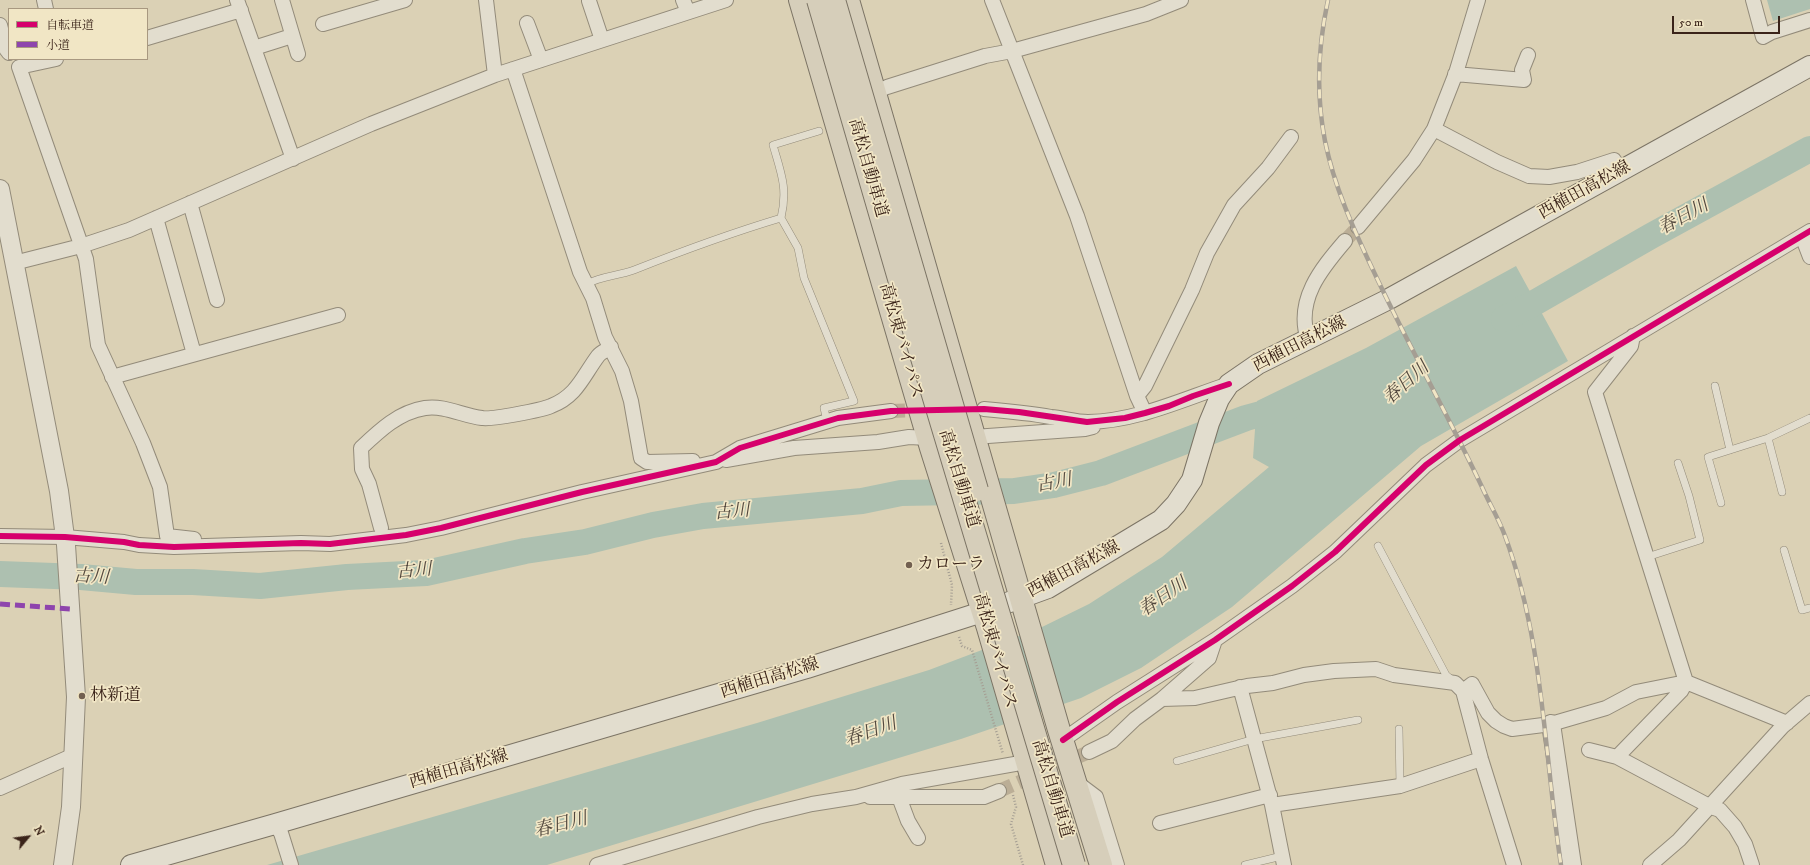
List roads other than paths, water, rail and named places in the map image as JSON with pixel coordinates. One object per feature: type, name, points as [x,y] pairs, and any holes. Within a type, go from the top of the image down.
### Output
[{"type":"highway","name":"高松東バイパス","points":[[800,0],[929,443],[952,520],[985,620],[1013,754],[1056,865]]},
{"type":"highway","name":"高松自動車道","points":[[818,0],[922,358],[1074,865]]},
{"type":"highway","name":"高松自動車道","points":[[834,0],[1086,865]]},
{"type":"highway","points":[[848,0],[876,92],[1061,735],[1102,865]]},
{"type":"main road","name":"西植田高松線","points":[[131,865],[278,829],[807,668],[985,620],[1024,606],[1048,588],[1161,520],[1176,504],[1192,480],[1209,423],[1224,391],[1258,364],[1387,300],[1621,172],[1810,66]]},
{"type":"street","points":[[282,0],[298,54]]},
{"type":"street","points":[[323,24],[372,5],[405,0]]},
{"type":"street","points":[[486,0],[495,75]]},
{"type":"street","points":[[8,255],[81,246],[130,230],[371,124],[495,75],[602,40],[686,6],[726,0]]},
{"type":"street","points":[[992,0],[1077,216],[1137,396],[1145,413]]},
{"type":"street","points":[[876,92],[887,87],[985,56],[1012,51],[1146,14],[1181,0]]},
{"type":"street","points":[[1358,227],[1414,160],[1434,129],[1455,74],[1478,0]]},
{"type":"street","points":[[1753,0],[1763,38],[1772,32],[1810,20]]},
{"type":"street","points":[[589,1],[602,40]]},
{"type":"street","points":[[148,38],[239,5],[293,159]]},
{"type":"street","points":[[527,23],[541,60]]},
{"type":"street","points":[[0,25],[8,53]]},
{"type":"street","points":[[254,48],[292,36]]},
{"type":"street","points":[[1455,74],[1524,80],[1522,70],[1528,55]]},
{"type":"street","points":[[11,60],[86,259],[98,345],[143,443],[160,487],[167,536]]},
{"type":"street","points":[[513,70],[580,272],[587,284],[605,337],[622,371],[631,401],[641,458],[647,462],[696,461],[698,466]]},
{"type":"street","points":[[1434,129],[1497,162],[1529,176],[1549,177],[1578,172],[1614,160],[1621,172]]},
{"type":"street","points":[[1137,396],[1145,386],[1172,332],[1207,253],[1234,205],[1268,168],[1291,137]]},
{"type":"street","points":[[0,192],[8,255],[59,491],[71,600],[76,697],[71,807],[63,865]]},
{"type":"street","points":[[190,203],[217,300]]},
{"type":"street","points":[[156,218],[194,354]]},
{"type":"street","points":[[1061,735],[1118,702],[1215,640],[1292,586],[1335,552],[1426,465],[1460,440],[1806,233],[1810,257]]},
{"type":"street","points":[[1308,340],[1304,329],[1310,290],[1322,267],[1345,241]]},
{"type":"street","points":[[112,377],[338,315]]},
{"type":"street","points":[[1617,757],[1681,691],[1686,682],[1595,392],[1631,346],[1633,336]]},
{"type":"street","points":[[381,528],[369,484],[362,470],[362,448],[386,425],[406,414],[425,408],[444,408],[484,419],[551,406],[572,393],[584,379],[599,355],[611,347]]},
{"type":"street","points":[[976,442],[1085,429],[1224,391]]},
{"type":"street","points":[[984,409],[1019,412],[1087,422],[1125,418]]},
{"type":"street","points":[[716,462],[740,448],[827,421],[838,418],[891,411]]},
{"type":"street","points":[[0,536],[65,541],[124,542],[139,545],[174,547],[301,543],[330,544],[406,535],[582,492],[716,462],[794,448],[878,442],[909,437],[929,443]]},
{"type":"street","points":[[301,543],[328,536],[381,528],[417,528],[429,530]]},
{"type":"street","points":[[124,542],[135,538],[167,536],[198,540],[209,546]]},
{"type":"street","points":[[1089,752],[1112,741],[1135,719],[1162,699],[1209,658],[1215,640]]},
{"type":"street","points":[[1162,699],[1195,698],[1312,674],[1334,671],[1376,669],[1394,675],[1459,687],[1472,684],[1488,713],[1496,721],[1512,729],[1551,724],[1606,708],[1636,692],[1686,682],[1787,723]]},
{"type":"street","points":[[1459,687],[1514,865]]},
{"type":"street","points":[[1240,688],[1271,800],[1283,860]]},
{"type":"street","points":[[1650,865],[1679,840],[1787,723],[1810,703]]},
{"type":"street","points":[[1551,724],[1572,865]]},
{"type":"street","points":[[1589,750],[1617,757],[1711,807],[1720,810],[1735,827],[1745,844],[1752,865]]},
{"type":"street","points":[[597,865],[758,817],[812,804],[856,797],[1013,754]]},
{"type":"street","points":[[0,788],[74,755]]},
{"type":"street","points":[[1160,823],[1271,800],[1400,786],[1481,759]]},
{"type":"street","points":[[1076,782],[1096,797],[1117,865]]},
{"type":"street","points":[[856,797],[984,797],[1006,792]]},
{"type":"street","points":[[899,797],[908,821],[918,838]]},
{"type":"street","points":[[278,829],[291,865]]},
{"type":"lane","points":[[819,131],[773,145],[784,188],[785,201],[780,218],[798,248],[804,278],[854,401],[824,408],[827,421]]},
{"type":"lane","points":[[587,284],[593,280],[632,271],[725,235],[780,218]]},
{"type":"lane","points":[[1715,386],[1730,450]]},
{"type":"lane","points":[[1721,503],[1708,457],[1768,438],[1810,418]]},
{"type":"lane","points":[[1768,438],[1782,492]]},
{"type":"lane","points":[[1647,557],[1700,540],[1689,496],[1678,463]]},
{"type":"lane","points":[[1378,546],[1446,675],[1459,687]]},
{"type":"lane","points":[[1784,550],[1802,610],[1810,608]]},
{"type":"lane","points":[[1177,761],[1254,739],[1358,720]]},
{"type":"lane","points":[[1399,729],[1400,786]]},
{"type":"lane","points":[[1244,865],[1283,860]]},
{"type":"water","points":[[1767,0],[1810,0],[1810,9],[1773,21]]},
{"type":"water","points":[[1516,266],[1568,361],[1421,446],[1232,607],[1141,668],[1081,698],[961,739],[547,865],[267,865],[757,723],[929,670],[1040,628],[1089,604],[1162,557],[1269,467],[1253,458],[1257,401],[1366,348]]},
{"type":"waterway","name":"春日川","points":[[1504,319],[1810,149]]},
{"type":"waterway","name":"古川","points":[[0,574],[81,577],[136,582],[193,582],[260,586],[347,577],[426,573],[525,551],[585,542],[653,525],[703,516],[862,501],[901,493],[1014,491],[1054,485],[1101,473],[1246,418],[1290,406]]},
{"type":"tunnel","points":[[1345,241],[1358,227]]},
{"type":"tunnel","points":[[891,411],[927,410]]},
{"type":"tunnel","points":[[999,791],[1089,752]]},
{"type":"railway","points":[[1328,0],[1320,53],[1319,88],[1322,124],[1333,174],[1351,223],[1386,297],[1469,459],[1505,536],[1518,576],[1528,616],[1535,657],[1561,865]]},
{"type":"place","name":"カローラ","points":[[909,565]]},
{"type":"place","name":"林新道","points":[[82,696]]}]
